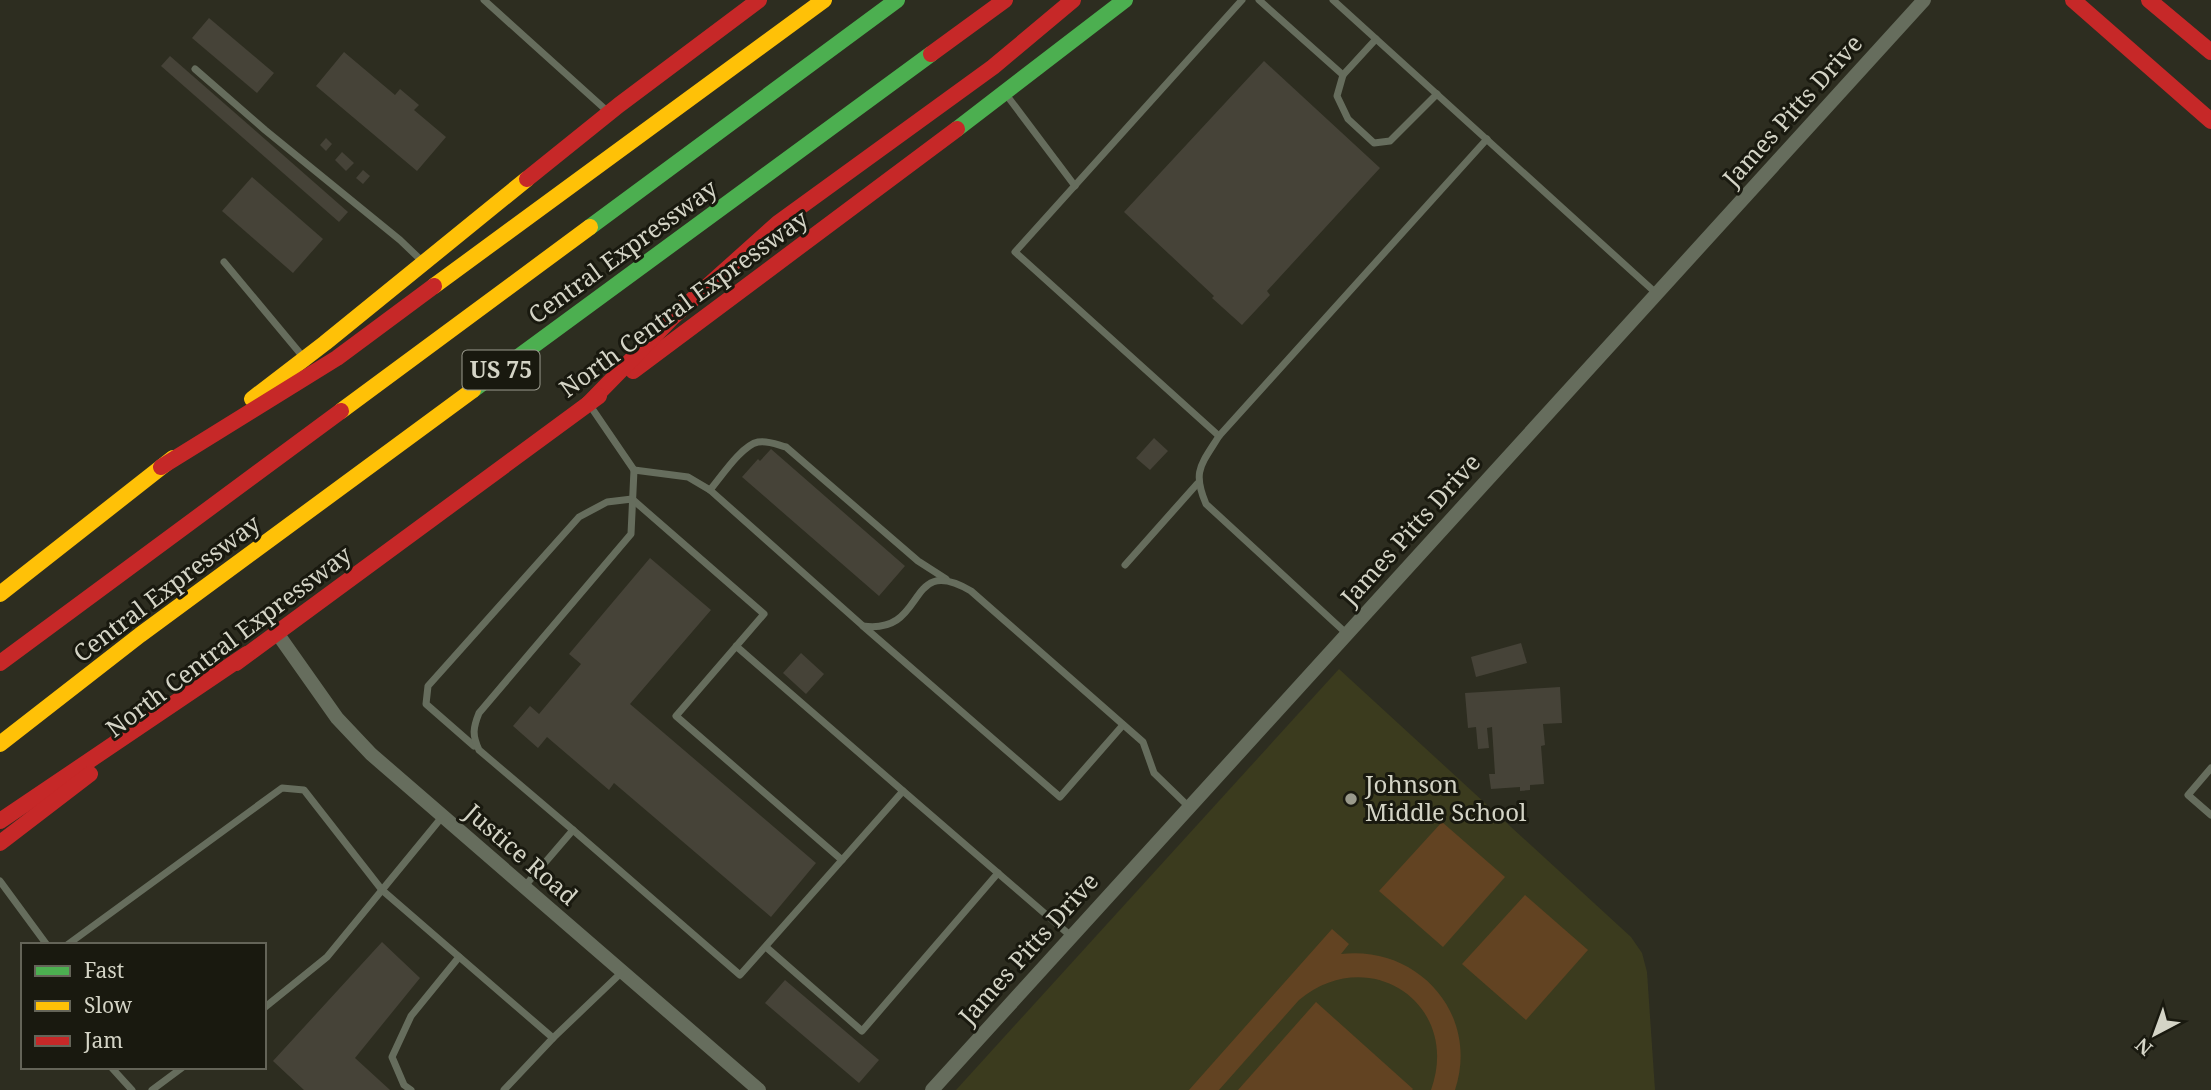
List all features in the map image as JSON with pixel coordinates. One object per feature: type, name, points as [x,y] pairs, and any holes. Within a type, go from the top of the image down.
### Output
[{"type":"main road","points":[[0,594],[304,359],[609,113],[759,0]]},
{"type":"main road","points":[[161,467],[337,358],[824,0]]},
{"type":"main road","name":"Central Expressway","points":[[0,663],[897,0]]},
{"type":"main road","name":"Central Expressway","points":[[0,744],[140,635],[1005,0]]},
{"type":"main road","points":[[588,404],[673,317],[778,223],[993,67],[1073,0]]},
{"type":"main road","name":"North Central Expressway","points":[[0,843],[247,654],[1005,94],[1125,0]]},
{"type":"main road","points":[[2073,0],[2211,121]]},
{"type":"main road","points":[[2149,0],[2211,52]]},
{"type":"main road","points":[[0,821],[247,654]]},
{"type":"street","name":"James Pitts Drive","points":[[932,1090],[1924,0]]},
{"type":"street","name":"Justice Road","points":[[277,633],[331,711],[353,737],[759,1090]]},
{"type":"lane","points":[[484,0],[609,113]]},
{"type":"lane","points":[[1219,436],[1015,252],[1242,0]]},
{"type":"lane","points":[[1259,0],[1343,75]]},
{"type":"lane","points":[[1333,0],[1658,295]]},
{"type":"lane","points":[[1376,39],[1343,75],[1336,96],[1348,119],[1374,143],[1390,141],[1437,94]]},
{"type":"lane","points":[[195,69],[424,263]]},
{"type":"lane","points":[[1005,94],[1075,186]]},
{"type":"lane","points":[[1125,565],[1197,484],[1202,463],[1219,436],[1487,139]]},
{"type":"lane","points":[[224,262],[304,359]]},
{"type":"lane","points":[[479,750],[472,736],[479,713],[631,534],[634,470],[588,404]]},
{"type":"lane","points":[[710,490],[745,448],[758,442],[770,442],[786,447],[918,561],[946,580],[971,591],[1143,742],[1154,773],[1189,807]]},
{"type":"lane","points":[[634,470],[688,477],[710,490],[1060,797],[1123,725]]},
{"type":"lane","points":[[1197,484],[1206,504],[1347,635]]},
{"type":"lane","points":[[842,860],[676,716],[764,614],[632,499],[607,502],[579,517],[428,687],[426,704],[740,975],[766,947],[842,860],[902,791]]},
{"type":"lane","points":[[863,626],[887,626],[908,611],[928,583],[935,579],[946,580]]},
{"type":"lane","points":[[736,646],[1072,937]]},
{"type":"lane","points":[[2211,768],[2188,795],[2211,816]]},
{"type":"lane","points":[[70,943],[282,788],[304,790],[382,890],[553,1038]]},
{"type":"lane","points":[[266,1006],[327,957],[442,817]]},
{"type":"lane","points":[[524,887],[573,830]]},
{"type":"lane","points":[[766,947],[862,1031],[998,873]]},
{"type":"lane","points":[[0,881],[46,943]]},
{"type":"lane","points":[[411,1090],[404,1085],[392,1057],[411,1016],[459,957]]},
{"type":"lane","points":[[504,1090],[553,1038],[622,972]]},
{"type":"lane","points":[[113,1069],[132,1090]]},
{"type":"lane","points":[[152,1090],[180,1069]]},
{"type":"shaded area","name":"Johnson Middle School","points":[[1339,669],[1631,937],[1642,953],[1647,972],[1655,1090],[956,1090]]},
{"type":"shaded area","points":[[1442,822],[1505,877],[1443,947],[1379,891]]},
{"type":"shaded area","points":[[1525,895],[1588,950],[1526,1020],[1462,964]]},
{"type":"shaded area","points":[[1332,929],[1349,944],[1341,954],[1369,954],[1395,961],[1418,973],[1436,990],[1450,1011],[1459,1035],[1460,1062],[1455,1090],[1431,1090],[1437,1059],[1433,1032],[1421,1008],[1403,991],[1380,980],[1354,978],[1326,984],[1299,1000],[1219,1090],[1189,1090]]},
{"type":"shaded area","points":[[1316,1002],[1413,1089],[1238,1090]]},
{"type":"building","points":[[209,18],[274,73],[257,93],[192,38]]},
{"type":"building","points":[[344,52],[395,95],[400,89],[419,105],[414,110],[446,137],[417,171],[316,86]]},
{"type":"building","points":[[170,56],[348,212],[339,222],[161,66]]},
{"type":"building","points":[[1264,61],[1380,168],[1267,291],[1270,295],[1242,325],[1124,212]]},
{"type":"building","points":[[326,138],[332,144],[326,151],[320,145]]},
{"type":"building","points":[[342,152],[354,163],[346,171],[335,160]]},
{"type":"building","points":[[363,170],[370,176],[363,184],[356,178]]},
{"type":"building","points":[[252,177],[323,239],[293,273],[222,211]]},
{"type":"building","points":[[1154,438],[1168,451],[1150,470],[1136,458]]},
{"type":"building","points":[[771,449],[905,566],[879,596],[742,477]]},
{"type":"building","points":[[650,558],[711,610],[630,704],[816,863],[771,917],[614,783],[609,790],[547,737],[538,748],[513,726],[530,706],[539,714],[581,664],[569,654]]},
{"type":"building","points":[[1521,643],[1527,663],[1476,677],[1471,657]]},
{"type":"building","points":[[801,653],[824,674],[806,694],[783,673]]},
{"type":"building","points":[[1560,687],[1562,723],[1543,724],[1545,745],[1541,746],[1544,784],[1530,785],[1530,790],[1520,791],[1520,787],[1491,789],[1489,774],[1495,774],[1492,727],[1487,728],[1489,748],[1478,749],[1476,727],[1468,728],[1465,693]]},
{"type":"building","points":[[382,942],[420,978],[355,1058],[390,1090],[304,1090],[273,1061]]},
{"type":"building","points":[[785,980],[879,1060],[859,1083],[765,1003]]},
{"type":"traffic: fast","points":[[590,227],[897,0]]},
{"type":"traffic: fast","points":[[957,129],[1125,0]]},
{"type":"traffic: fast","points":[[473,390],[931,54]]},
{"type":"traffic: slow","points":[[434,286],[824,0]]},
{"type":"traffic: slow","points":[[252,399],[527,179]]},
{"type":"traffic: slow","points":[[341,411],[590,227]]},
{"type":"traffic: slow","points":[[0,744],[140,635],[473,390]]},
{"type":"traffic: slow","points":[[0,594],[173,458]]},
{"type":"traffic: jam","points":[[527,179],[619,105],[759,0]]},
{"type":"traffic: jam","points":[[931,54],[1005,0]]},
{"type":"traffic: jam","points":[[588,404],[673,317],[778,223],[993,67],[1073,0]]},
{"type":"traffic: jam","points":[[2073,0],[2211,121]]},
{"type":"traffic: jam","points":[[2149,0],[2211,52]]},
{"type":"traffic: jam","points":[[633,371],[957,129]]},
{"type":"traffic: jam","points":[[161,467],[337,358],[434,286]]},
{"type":"traffic: jam","points":[[236,663],[599,396]]},
{"type":"traffic: jam","points":[[0,663],[341,411]]},
{"type":"traffic: jam","points":[[0,821],[247,654]]},
{"type":"traffic: jam","points":[[0,843],[90,774]]},
{"type":"place","name":"Johnson Middle School","points":[[1351,799]]}]
